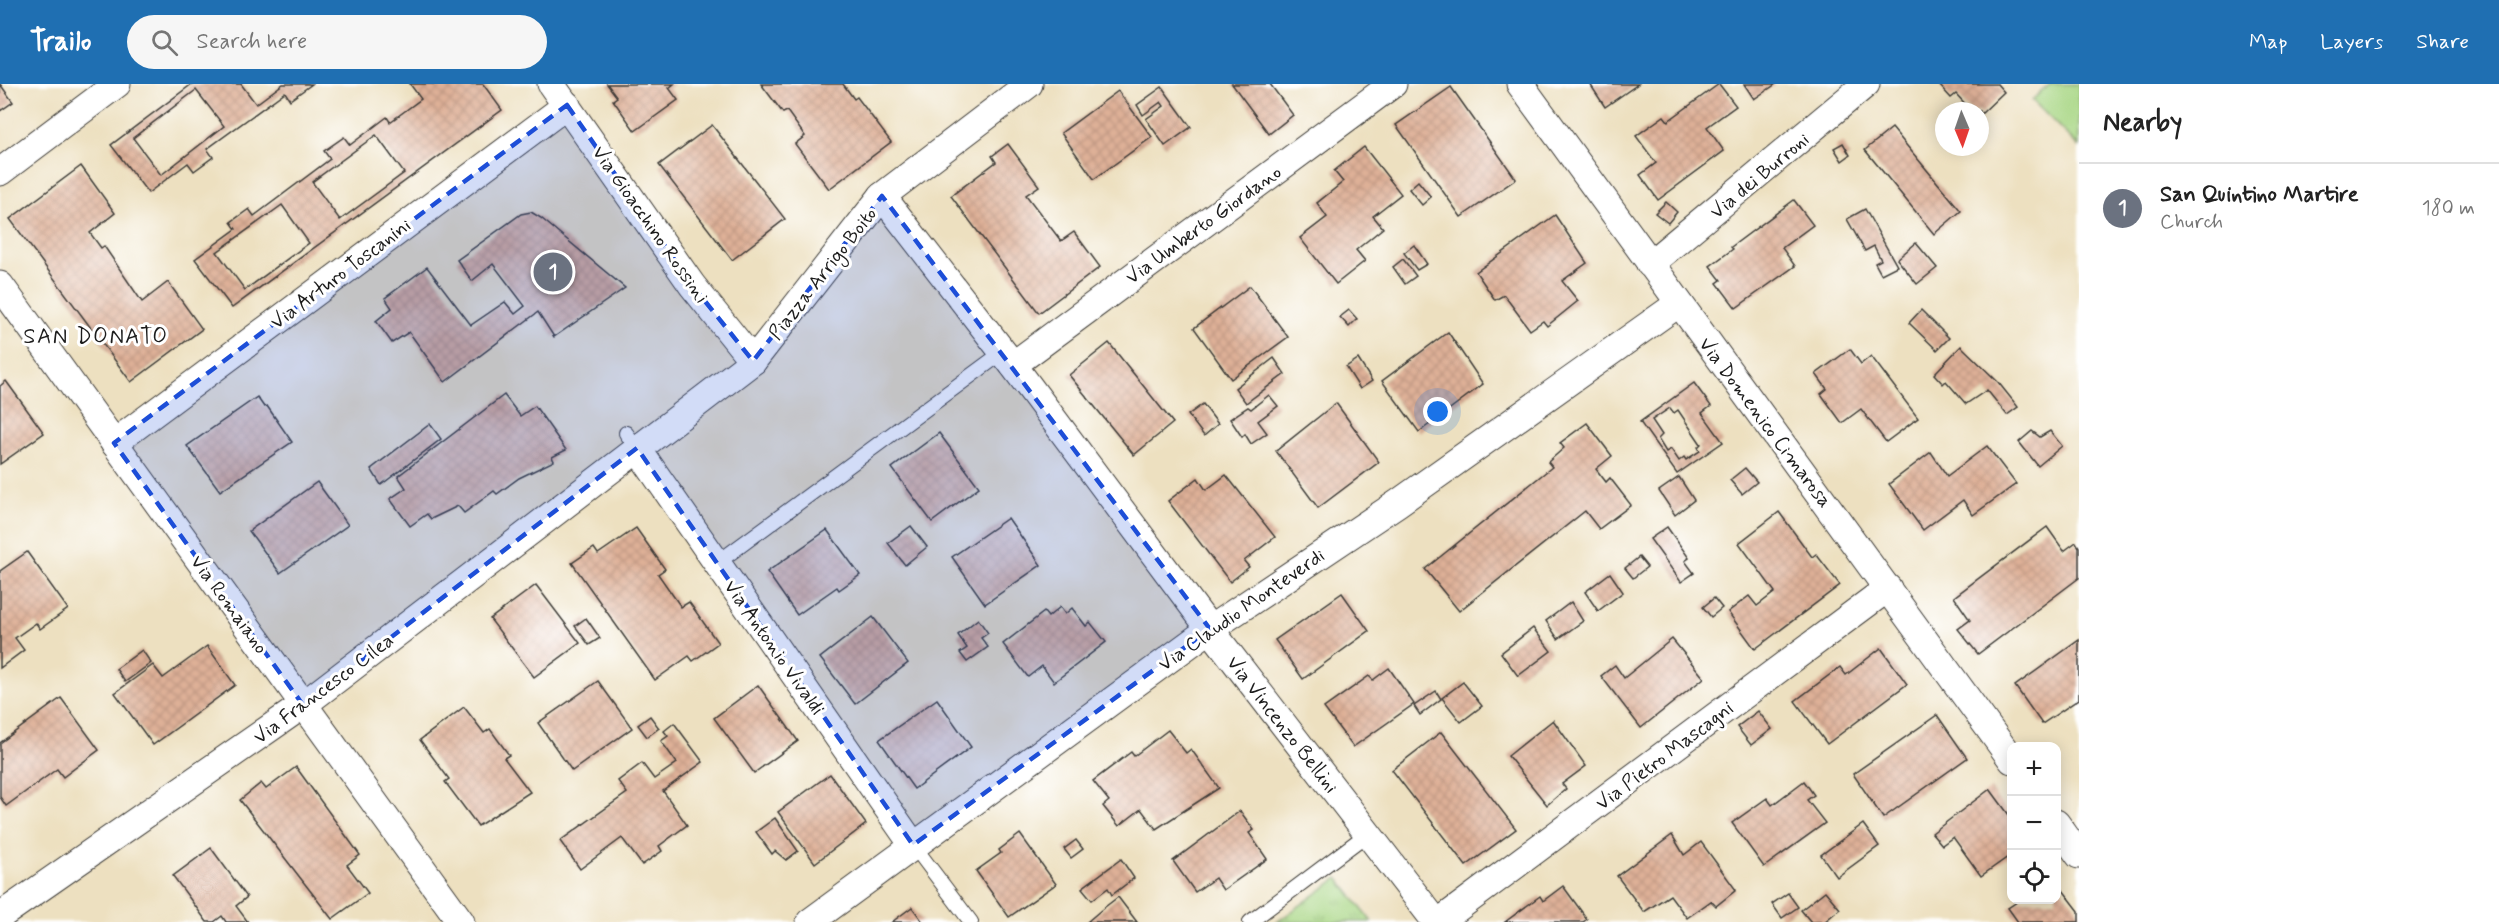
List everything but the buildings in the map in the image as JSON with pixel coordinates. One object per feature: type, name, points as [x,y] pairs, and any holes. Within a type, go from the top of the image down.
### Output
[{"type":"street","points":[[0,172],[117,84]]},
{"type":"street","points":[[882,196],[1029,84]]},
{"type":"street","name":"Via Umberto Giordano","points":[[1008,358],[1393,84]]},
{"type":"street","name":"Via Domenico Cimarosa","points":[[1520,84],[2007,753]]},
{"type":"street","name":"Via dei Burroni","points":[[1650,264],[1840,93],[1866,84]]},
{"type":"street","name":"Via Gioacchino Rossini","points":[[559,95],[692,285],[753,361]]},
{"type":"street","name":"Via Arturo Toscanini","points":[[114,443],[559,95]]},
{"type":"street","name":"Piazza Arrigo Boito","points":[[632,441],[689,413],[753,361],[882,196],[1008,358]]},
{"type":"street","name":"Via Romaiano","points":[[0,285],[461,922]]},
{"type":"street","name":"Via Claudio Monteverdi","points":[[810,922],[1210,629],[1398,503],[1678,304]]},
{"type":"street","name":"Via Vincenzo Bellini","points":[[1008,358],[1210,629],[1437,922]]},
{"type":"street","name":"Via Antonio Vivaldi","points":[[632,441],[913,845]]},
{"type":"street","name":"Via Francesco Cilea","points":[[0,916],[303,705],[632,441]]},
{"type":"street","name":"Via Pietro Mascagni","points":[[1437,922],[1888,588]]},
{"type":"street","points":[[2061,830],[2079,855]]},
{"type":"lane","points":[[717,563],[1008,358]]},
{"type":"lane","points":[[1250,922],[1367,834]]},
{"type":"lane","points":[[913,845],[971,922]]},
{"type":"highlighted area","points":[[567,105],[692,285],[753,361],[882,196],[1210,629],[913,845],[637,448],[303,705],[114,443]]},
{"type":"green space","points":[[2050,84],[2079,84],[2079,147],[2032,100]]},
{"type":"green space","points":[[1338,878],[1372,922],[1277,922]]},
{"type":"place","name":"San Quintino Martire","points":[[553,272]]},
{"type":"district","name":"SAN DONATO","points":[[96,335]]}]
